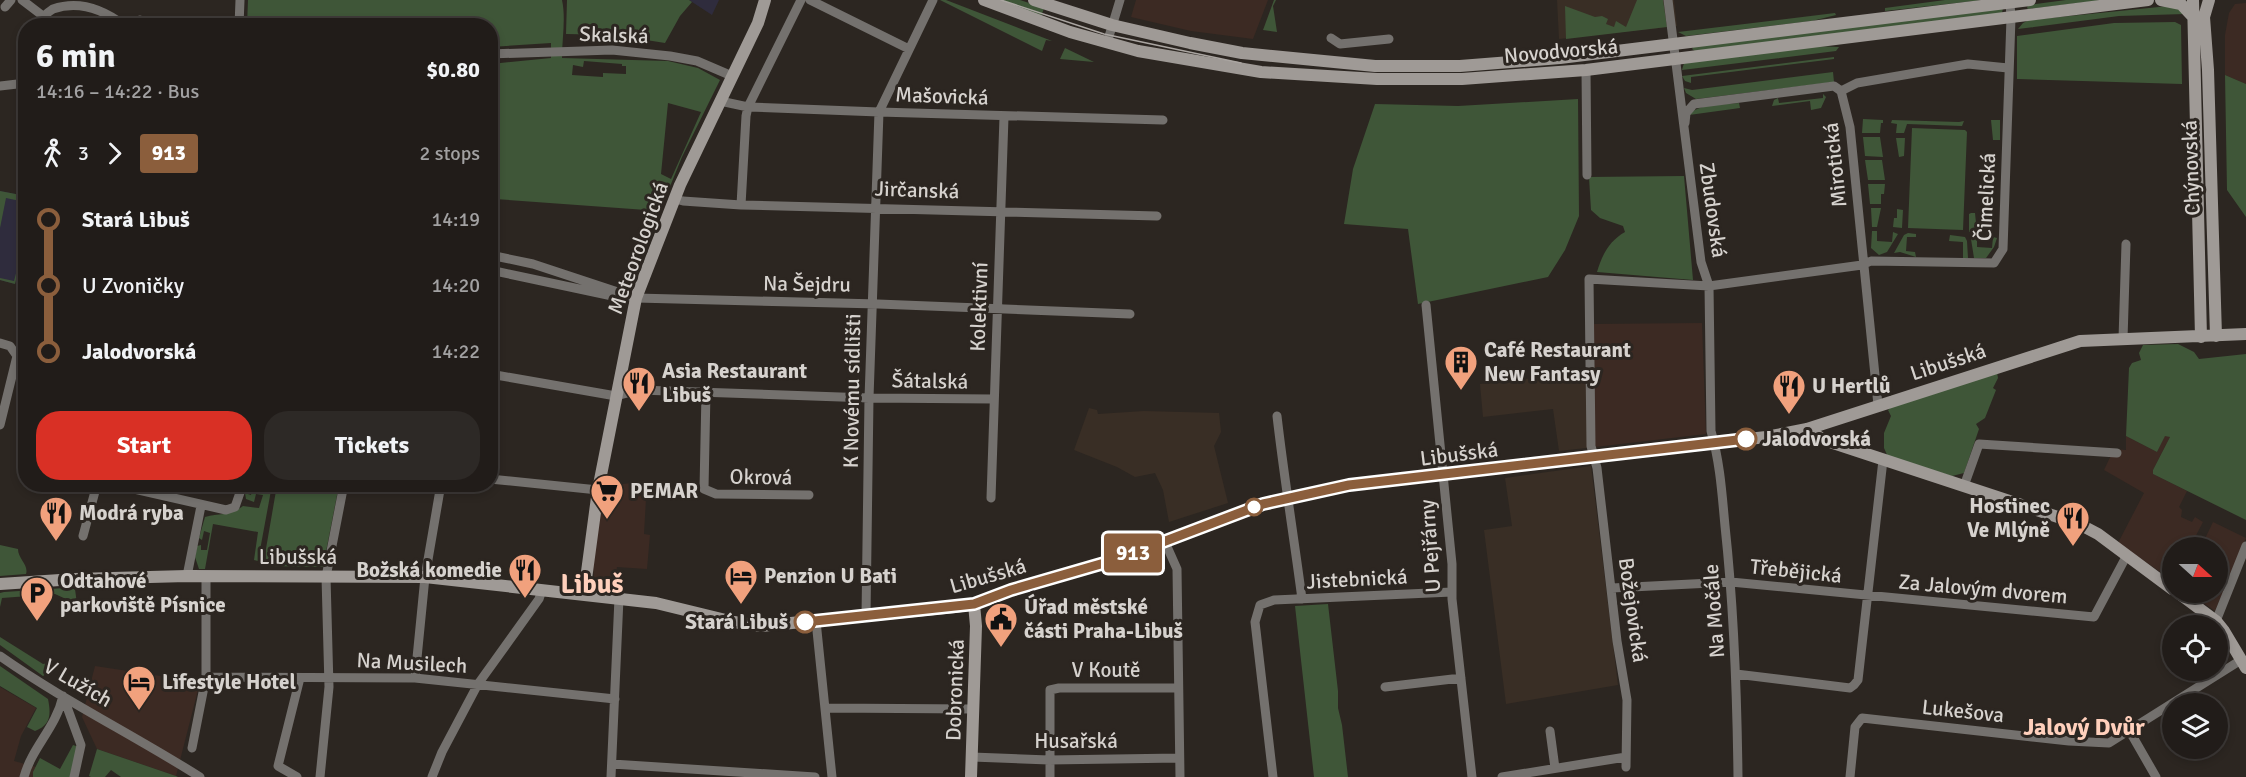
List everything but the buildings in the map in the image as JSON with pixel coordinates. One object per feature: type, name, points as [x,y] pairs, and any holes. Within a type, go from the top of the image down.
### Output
[{"type":"main road","name":"Meteorologická","points":[[584,594],[598,490],[616,396],[631,297],[760,18],[765,0]]},
{"type":"main road","name":"Novodvorská","points":[[984,0],[1070,32],[1138,51],[1234,69],[1377,79],[1462,79],[1586,70],[2148,0]]},
{"type":"main road","name":"Novodvorská","points":[[1034,0],[1112,25],[1242,53],[1375,66],[1460,66],[1560,58],[2030,0]]},
{"type":"main road","points":[[2161,0],[2181,4],[2194,18]]},
{"type":"main road","points":[[2193,0],[2199,2],[2209,0]]},
{"type":"main road","name":"Chýnovská","points":[[2193,0],[2201,337]]},
{"type":"main road","name":"Chýnovská","points":[[2209,0],[2204,17],[2208,69],[2216,336]]},
{"type":"main road","name":"Libušská","points":[[0,584],[187,576],[425,577],[656,603],[734,622],[761,626],[974,604],[1011,590],[1118,559],[1287,497],[1349,485],[1766,437],[1807,429],[2080,341],[2246,334]]},
{"type":"main road","points":[[1807,429],[1824,440],[2079,524],[2098,534],[2162,581]]},
{"type":"main road","points":[[2192,603],[2208,615]]},
{"type":"main road","name":"Dobronická","points":[[971,777],[976,626],[974,604]]},
{"type":"main road","points":[[2228,639],[2244,664]]},
{"type":"street","points":[[22,0],[43,16],[63,2],[74,0],[85,2],[114,18]]},
{"type":"street","points":[[239,18],[240,0]]},
{"type":"street","points":[[741,205],[748,107],[801,0]]},
{"type":"street","points":[[810,0],[909,49]]},
{"type":"street","name":"K Novému sídlišti","points":[[866,616],[869,398],[879,112],[933,0]]},
{"type":"street","points":[[1107,43],[1120,0]]},
{"type":"street","name":"Zbudovská","points":[[1668,0],[1701,262],[1709,286],[1862,265]]},
{"type":"street","points":[[2010,3],[2011,18]]},
{"type":"street","name":"Čimelická","points":[[1862,265],[1871,261],[1994,263],[2003,249],[2011,18]]},
{"type":"street","points":[[1331,38],[1340,44],[1389,39]]},
{"type":"street","name":"Skalská","points":[[498,54],[612,50],[698,61],[732,76]]},
{"type":"street","name":"Mirotická","points":[[1878,405],[1862,265],[1850,127],[1842,91],[1857,83],[1960,65],[2008,68]]},
{"type":"street","points":[[1586,70],[1587,176]]},
{"type":"street","points":[[0,86],[18,84]]},
{"type":"street","points":[[1683,128],[1686,113],[1694,104],[1834,86],[1842,91]]},
{"type":"street","name":"Mašovická","points":[[720,101],[748,107],[1004,117],[1163,120]]},
{"type":"street","name":"Kolektivní","points":[[990,498],[1004,117]]},
{"type":"street","name":"Jirčanská","points":[[675,199],[741,205],[1157,216]]},
{"type":"street","points":[[2123,339],[2126,244]]},
{"type":"street","name":"Na Šejdru","points":[[498,257],[532,264],[620,291],[631,297],[1130,314]]},
{"type":"street","points":[[498,272],[617,297],[631,297]]},
{"type":"street","name":"Božejovická","points":[[1626,767],[1627,700],[1591,446],[1589,279],[1709,286]]},
{"type":"street","name":"Na Močále","points":[[1709,286],[1711,431],[1731,582],[1738,777]]},
{"type":"street","name":"U Pejřárny","points":[[1426,305],[1452,564],[1452,592],[1472,777]]},
{"type":"street","points":[[0,343],[10,346],[15,350],[17,356],[0,425]]},
{"type":"street","points":[[498,375],[616,396]]},
{"type":"street","name":"Šátalská","points":[[616,396],[639,390],[869,398],[993,399]]},
{"type":"street","name":"Okrová","points":[[706,392],[704,489],[717,494],[809,495]]},
{"type":"street","points":[[1277,416],[1302,599]]},
{"type":"street","points":[[1964,486],[1979,444],[2117,453]]},
{"type":"street","points":[[1736,674],[1850,688],[1854,686],[1858,680],[1883,460]]},
{"type":"street","points":[[498,480],[598,490]]},
{"type":"street","points":[[83,536],[95,492]]},
{"type":"street","points":[[145,492],[226,510],[235,507],[240,492]]},
{"type":"street","points":[[320,777],[329,687],[326,577],[342,492]]},
{"type":"street","points":[[415,678],[425,577],[440,492]]},
{"type":"street","points":[[187,576],[201,506]]},
{"type":"street","points":[[1165,542],[1177,569],[1180,777]]},
{"type":"street","points":[[2218,615],[2246,546]]},
{"type":"street","name":"Za Jalovým dvorem","points":[[1868,597],[2094,617],[2127,555]]},
{"type":"street","points":[[192,748],[206,677],[206,576]]},
{"type":"street","name":"Třebějická","points":[[1612,588],[1731,582],[1868,597]]},
{"type":"street","points":[[432,777],[442,752],[478,684],[539,599],[542,590]]},
{"type":"street","name":"Jistebnická","points":[[1273,777],[1255,622],[1258,609],[1263,602],[1452,592]]},
{"type":"street","points":[[611,777],[620,598]]},
{"type":"street","points":[[816,621],[832,777]]},
{"type":"street","name":"V Lužích","points":[[0,656],[50,689],[200,777]]},
{"type":"street","name":"Lukešova","points":[[1850,777],[1856,727],[1862,718],[2069,741],[2109,743],[2244,664]]},
{"type":"street","name":"Na Musilech","points":[[206,677],[415,678],[615,699]]},
{"type":"street","points":[[297,777],[278,766],[300,678]]},
{"type":"street","points":[[1385,687],[1461,678]]},
{"type":"street","name":"V Koutě","points":[[1050,777],[1050,690],[1059,688],[1178,688]]},
{"type":"street","points":[[24,777],[40,743],[59,713],[63,696]]},
{"type":"street","points":[[63,696],[81,745],[74,777]]},
{"type":"street","points":[[826,708],[973,709]]},
{"type":"street","points":[[2129,730],[2156,777]]},
{"type":"street","points":[[1550,731],[1555,768]]},
{"type":"street","name":"Husařská","points":[[972,757],[1049,760],[1179,758]]},
{"type":"street","points":[[1502,777],[1626,757]]},
{"type":"street","points":[[612,764],[727,774],[815,777]]},
{"type":"shaded area","points":[[689,0],[719,0],[712,15]]},
{"type":"shaded area","points":[[1136,0],[1268,0],[1253,39],[1191,31],[1131,17]]},
{"type":"shaded area","points":[[1557,0],[1674,0],[1677,26],[1559,39]]},
{"type":"shaded area","points":[[2246,3],[2246,84],[2225,75],[2225,35],[2229,13],[2235,4]]},
{"type":"shaded area","points":[[0,191],[18,194],[18,271],[15,284],[0,280]]},
{"type":"shaded area","points":[[1702,323],[1706,434],[1595,447],[1594,324]]},
{"type":"shaded area","points":[[1594,371],[1595,447],[1559,451],[1553,409],[1483,417],[1480,384]]},
{"type":"shaded area","points":[[1089,408],[1097,410],[1098,414],[1144,411],[1219,413],[1221,432],[1214,446],[1228,503],[1169,522],[1163,490],[1155,473],[1135,477],[1117,467],[1074,450]]},
{"type":"shaded area","points":[[2165,435],[2170,437],[2153,474],[2187,491],[2179,507],[2182,510],[2181,517],[2192,522],[2195,517],[2203,522],[2195,537],[2162,537],[2162,573],[2118,543],[2144,493],[2104,470],[2114,449],[2126,450],[2126,436],[2157,452]]},
{"type":"shaded area","points":[[1591,466],[1618,685],[1506,704],[1484,530],[1512,526],[1505,478]]},
{"type":"shaded area","points":[[647,481],[644,534],[650,535],[647,569],[617,567],[615,581],[607,591],[603,590],[594,577],[592,557],[602,493],[606,492],[607,486]]},
{"type":"shaded area","points":[[2213,522],[2246,538],[2228,580],[2228,537],[2206,537]]},
{"type":"shaded area","points":[[2203,603],[2218,603],[2215,611]]},
{"type":"shaded area","points":[[95,666],[200,682],[176,776],[97,749],[82,717]]},
{"type":"shaded area","points":[[0,687],[36,708],[21,736],[14,761],[58,773],[57,777],[0,777]]},
{"type":"green space","points":[[248,0],[562,0],[564,21],[562,58],[668,61],[698,68],[720,80],[682,157],[660,211],[498,199],[498,63],[551,58],[551,43],[498,47],[498,18],[247,18]],"holes":[[[584,61],[626,66],[626,74],[603,73],[603,77],[572,75],[573,65],[583,67]],[[668,103],[701,112],[671,179],[661,174]]]},
{"type":"green space","points":[[567,0],[689,0],[692,2],[680,16],[665,43],[615,35],[566,34]]},
{"type":"green space","points":[[940,0],[946,0],[1052,41],[1046,40],[1042,51]]},
{"type":"green space","points":[[995,0],[1020,0],[1044,8],[1041,17]]},
{"type":"green space","points":[[1274,0],[1276,0],[1273,6],[1277,32],[1263,30]]},
{"type":"green space","points":[[1637,0],[1663,0],[1667,27],[1566,39],[1565,6],[1595,17],[1602,16],[1608,19],[1606,24],[1614,27],[1616,21],[1626,27]]},
{"type":"green space","points":[[1945,0],[1983,0],[1885,11],[1885,8]]},
{"type":"green space","points":[[2066,0],[2104,0],[2027,8],[2028,5]]},
{"type":"green space","points":[[2169,6],[2185,14],[2119,16],[2018,29],[2029,20]]},
{"type":"green space","points":[[2003,8],[2002,13],[1695,51],[1692,49],[1694,46]]},
{"type":"green space","points":[[1835,13],[1836,15],[1812,21],[1686,36],[1678,32]]},
{"type":"green space","points":[[2175,22],[2181,25],[2182,84],[2017,79],[2017,36],[2114,23]]},
{"type":"green space","points":[[1814,46],[1839,47],[1836,51],[1682,70],[1684,63]]},
{"type":"green space","points":[[1065,48],[1094,62],[1060,59]]},
{"type":"green space","points":[[1834,57],[1834,59],[1691,77],[1691,83],[1685,81],[1682,76]]},
{"type":"green space","points":[[1833,72],[1834,82],[1696,99],[1686,93],[1684,88],[1692,90]]},
{"type":"green space","points":[[2225,75],[2246,84],[2246,217],[2227,190]]},
{"type":"green space","points":[[1823,94],[1826,97],[1821,108],[1811,110],[1810,101],[1772,106],[1774,100],[1778,98],[1779,103],[1823,98]]},
{"type":"green space","points":[[1578,99],[1579,216],[1565,250],[1548,277],[1418,304],[1408,229],[1344,224],[1353,169],[1375,104],[1458,106]]},
{"type":"green space","points":[[1739,103],[1740,108],[1689,115],[1705,106]]},
{"type":"green space","points":[[1863,119],[1883,120],[1880,133],[1862,133]]},
{"type":"green space","points":[[1892,120],[1964,121],[1962,126],[1907,124],[1904,133],[1896,133],[1897,124],[1891,123]]},
{"type":"green space","points":[[1991,120],[2000,120],[2000,140],[1993,140]]},
{"type":"green space","points":[[1912,128],[1965,130],[1967,132],[1963,230],[1908,228]]},
{"type":"green space","points":[[1863,137],[1880,137],[1883,157],[1865,156]]},
{"type":"green space","points":[[1896,138],[1905,138],[1904,156],[1899,157]]},
{"type":"green space","points":[[1865,160],[1882,160],[1885,180],[1868,180]]},
{"type":"green space","points":[[1684,176],[1693,280],[1597,272],[1607,249],[1625,232],[1623,226],[1600,218],[1591,210],[1589,177]]},
{"type":"green space","points":[[1868,184],[1885,184],[1884,194],[1881,194],[1881,204],[1870,204]]},
{"type":"green space","points":[[0,191],[18,194],[18,201],[6,198],[0,228]]},
{"type":"green space","points":[[1871,208],[1881,208],[1877,227],[1872,227]]},
{"type":"green space","points":[[1897,209],[1903,210],[1902,228],[1893,227],[1894,218],[1897,218]]},
{"type":"green space","points":[[1975,213],[1977,233],[1969,232],[1969,214]]},
{"type":"green space","points":[[1872,231],[1877,231],[1877,241],[1892,242],[1893,232],[1898,234],[1887,252],[1879,255],[1871,248]]},
{"type":"green space","points":[[1916,234],[1916,237],[1907,237],[1906,251],[1915,252],[1916,257],[1900,252],[1894,253],[1904,235]]},
{"type":"green space","points":[[1950,235],[1965,237],[1968,258],[1963,258],[1963,242],[1949,241]]},
{"type":"green space","points":[[1977,237],[1977,247],[1992,248],[1993,237],[1997,238],[1994,247],[1986,258],[1974,258],[1971,239]]},
{"type":"green space","points":[[18,266],[15,284],[0,280],[0,278],[14,281]]},
{"type":"green space","points":[[2178,344],[2194,352],[2199,359],[2246,354],[2246,520],[2153,474],[2170,437],[2165,436],[2157,452],[2126,436],[2129,368],[2132,363],[2141,360],[2139,353],[2143,345]]},
{"type":"green space","points":[[1997,372],[1998,378],[1993,388],[1996,390],[1985,418],[1976,424],[1979,429],[1964,473],[1952,476],[1888,457],[1884,448],[1884,433],[1891,416],[1888,410],[1891,407]]},
{"type":"green space","points":[[252,492],[271,492],[258,561],[254,560],[258,532],[213,524],[205,569],[199,569],[195,557],[197,546],[201,545],[201,550],[207,550],[210,533],[204,531],[202,540],[199,538],[205,517],[229,513],[243,506],[259,508],[263,495],[256,494],[254,502],[246,499],[245,493],[251,495]]},
{"type":"green space","points":[[276,492],[338,492],[323,567],[263,566]]},
{"type":"green space","points":[[0,545],[18,549],[27,571],[26,574],[0,576]]},
{"type":"green space","points":[[75,589],[77,604],[55,594],[2,598],[0,607],[0,593]]},
{"type":"green space","points":[[1328,604],[1338,708],[1348,777],[1314,777],[1295,606]]},
{"type":"green space","points":[[0,637],[43,664],[49,663],[48,672],[43,676],[0,645]]},
{"type":"green space","points":[[0,666],[48,699],[49,718],[40,729],[35,731],[27,727],[37,708],[0,686]]},
{"type":"green space","points":[[73,745],[77,749],[70,777],[33,777],[40,758],[60,769]]},
{"type":"green space","points":[[97,749],[178,777],[121,777],[111,770],[105,777],[91,777],[89,776]]},
{"type":"tram line","points":[[1001,0],[1104,34],[1241,63]]},
{"type":"bus line","name":"913","points":[[805,622],[974,604],[1011,590],[1118,559],[1263,504],[1317,491],[1349,485],[1746,439]]},
{"type":"place","name":"Café Restaurant New Fantasy","points":[[1461,391]]},
{"type":"place","name":"Asia Restaurant Libuš","points":[[639,412]]},
{"type":"place","name":"U Hertlů","points":[[1789,415]]},
{"type":"place","name":"Jalodvorská","points":[[1746,439]]},
{"type":"place","name":"PEMAR","points":[[607,520]]},
{"type":"place","name":"Modrá ryba","points":[[56,542]]},
{"type":"place","name":"Hostinec Ve Mlýně","points":[[2073,547]]},
{"type":"place","name":"Božská komedie","points":[[525,599]]},
{"type":"place","name":"Penzion U Bati","points":[[741,605]]},
{"type":"place","name":"Odtahové parkoviště Písnice","points":[[37,622]]},
{"type":"place","name":"Stará Libuš","points":[[805,622]]},
{"type":"place","name":"Úřad městské části Praha-Libuš","points":[[1001,648]]},
{"type":"place","name":"Lifestyle Hotel","points":[[139,711]]},
{"type":"district","name":"Libuš","points":[[592,584]]},
{"type":"district","name":"Jalový Dvůr","points":[[2084,727]]}]
